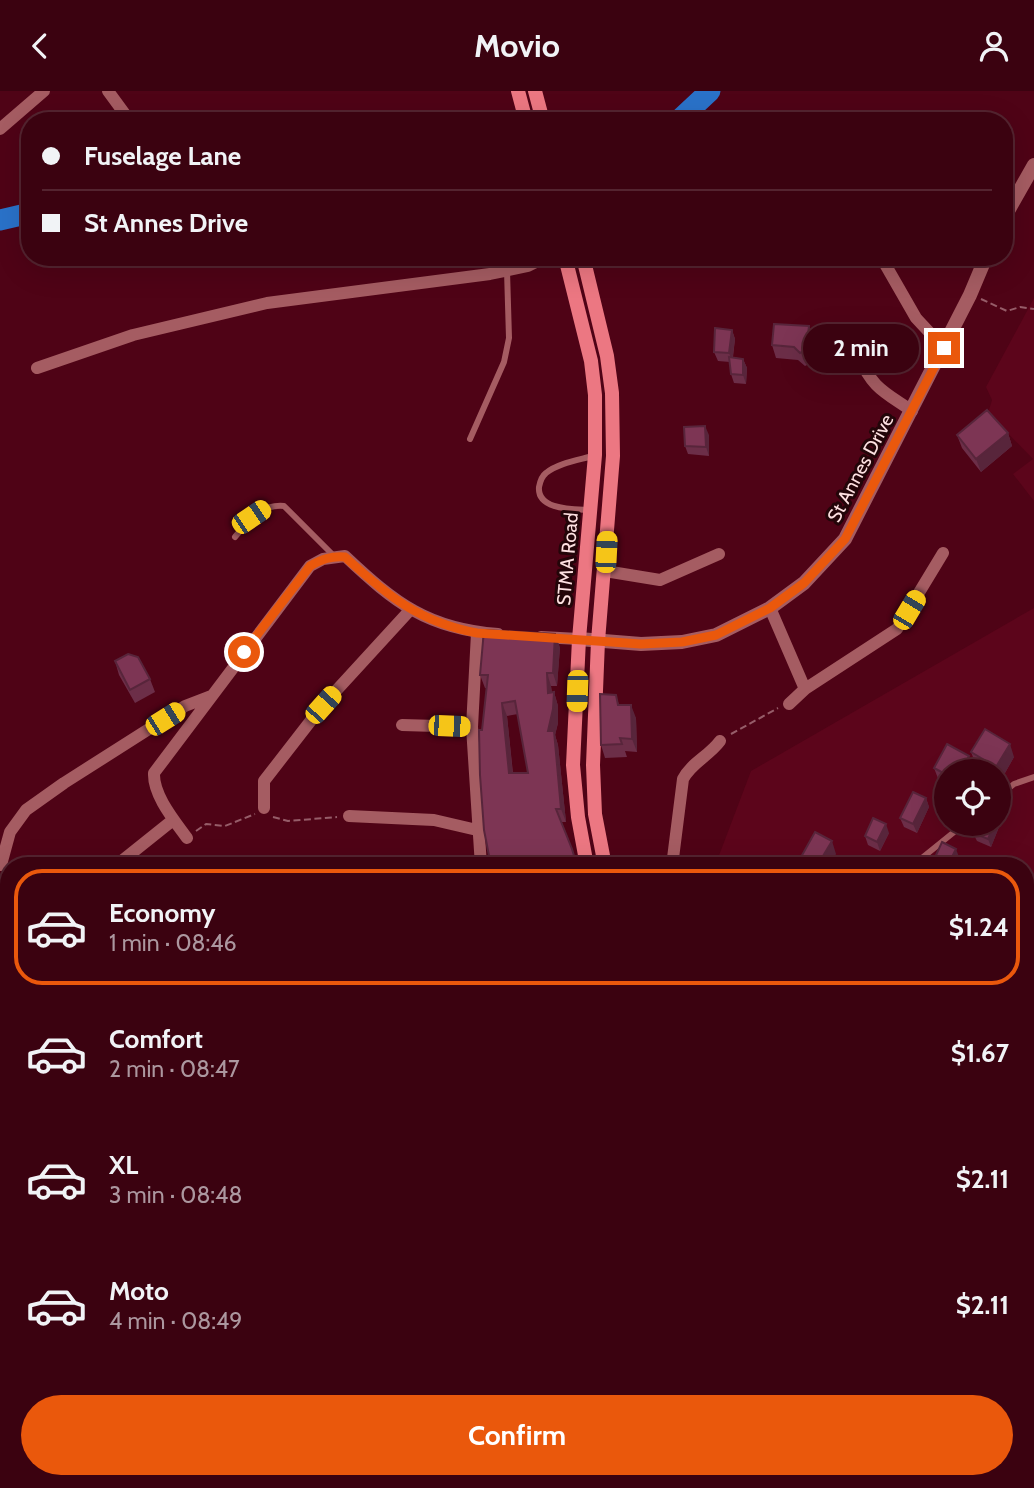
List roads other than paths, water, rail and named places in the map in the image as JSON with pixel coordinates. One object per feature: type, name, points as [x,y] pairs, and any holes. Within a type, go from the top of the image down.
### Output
[{"type":"main road","points":[[519,91],[524,112]]},
{"type":"main road","points":[[535,91],[541,112]]},
{"type":"main road","name":"STMA Road","points":[[567,266],[591,361],[594,395],[595,455],[579,639],[573,765],[585,857]]},
{"type":"main road","name":"STMA Road","points":[[585,266],[612,393],[613,456],[598,641],[593,778],[595,814],[603,857]]},
{"type":"street","points":[[0,129],[43,91]]},
{"type":"street","points":[[108,91],[123,112]]},
{"type":"street","points":[[1013,202],[1034,165]]},
{"type":"street","points":[[37,367],[133,335],[267,303],[435,283],[528,266]]},
{"type":"street","points":[[886,266],[916,318],[944,348]]},
{"type":"street","name":"St Annes Drive","points":[[579,639],[641,644],[682,642],[716,635],[770,608],[804,583],[845,539],[971,295],[982,266]]},
{"type":"street","points":[[858,355],[868,379],[912,411]]},
{"type":"street","points":[[789,704],[805,689],[897,629],[943,553]]},
{"type":"street","points":[[605,572],[660,580],[719,554]]},
{"type":"street","points":[[187,838],[173,820],[153,783],[154,773],[310,566],[323,559],[345,557],[411,609],[450,628],[477,633],[579,639]]},
{"type":"street","points":[[770,608],[805,689]]},
{"type":"street","points":[[264,808],[264,781],[272,770],[323,705],[411,609]]},
{"type":"street","points":[[477,633],[472,727],[480,857]]},
{"type":"street","points":[[3,857],[10,832],[26,810],[185,706],[211,695]]},
{"type":"street","points":[[402,725],[472,727]]},
{"type":"street","points":[[672,857],[683,779],[720,741]]},
{"type":"street","points":[[349,815],[434,820],[477,830]]},
{"type":"street","points":[[126,857],[173,820]]},
{"type":"lane","points":[[470,439],[504,362],[509,338],[507,271]]},
{"type":"lane","points":[[590,510],[568,509],[545,502],[539,495],[539,484],[544,474],[557,467],[595,455]]},
{"type":"lane","points":[[234,537],[251,517],[268,506],[284,506],[334,556]]},
{"type":"lane","points":[[1011,786],[1034,777]]},
{"type":"lane","points":[[923,857],[949,836]]},
{"type":"waterway","points":[[688,112],[710,91]]},
{"type":"waterway","points":[[0,220],[21,215]]}]
